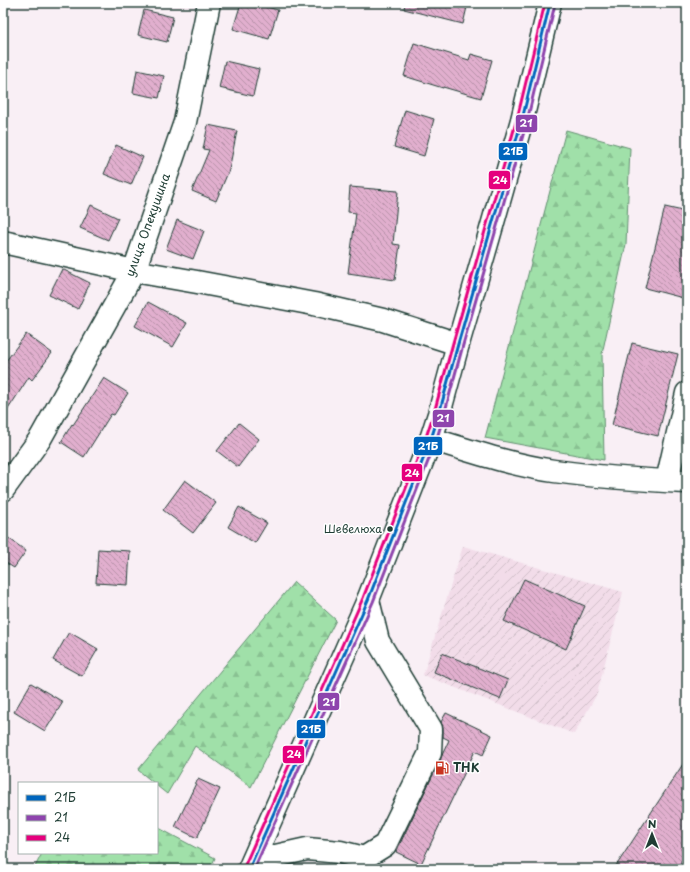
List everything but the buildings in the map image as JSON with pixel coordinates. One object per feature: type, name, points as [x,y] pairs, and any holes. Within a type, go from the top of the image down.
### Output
[{"type":"street","name":"улица Опекушина","points":[[3,490],[40,439],[134,271],[185,122],[209,3]]},
{"type":"street","points":[[251,865],[368,600],[431,438],[522,120],[550,3]]},
{"type":"street","points":[[3,242],[134,271],[314,304],[383,320],[458,344]]},
{"type":"street","points":[[431,438],[504,461],[553,471],[610,477],[677,481],[687,393]]},
{"type":"street","points":[[251,865],[307,848],[340,852],[364,858],[385,845],[430,753],[431,729],[378,641],[368,600]]},
{"type":"shaded area","points":[[463,546],[623,592],[597,694],[574,734],[423,675]]},
{"type":"green space","points":[[566,130],[630,148],[626,244],[602,354],[604,460],[485,438]]},
{"type":"green space","points":[[294,582],[336,620],[251,787],[195,746],[167,794],[158,787],[158,782],[153,782],[138,770]]},
{"type":"green space","points":[[158,828],[215,858],[210,869],[34,869],[42,854],[158,854]]},
{"type":"transit line","name":"24","points":[[244,867],[363,598],[426,437],[517,119],[545,3]]},
{"type":"transit line","name":"21Б","points":[[249,869],[368,600],[431,439],[522,120],[550,3]]},
{"type":"transit line","name":"21","points":[[254,869],[373,602],[436,441],[527,121],[555,4]]},
{"type":"place","name":"Шевелюха","points":[[390,529]]},
{"type":"place","name":"ТНК","points":[[442,768]]}]
